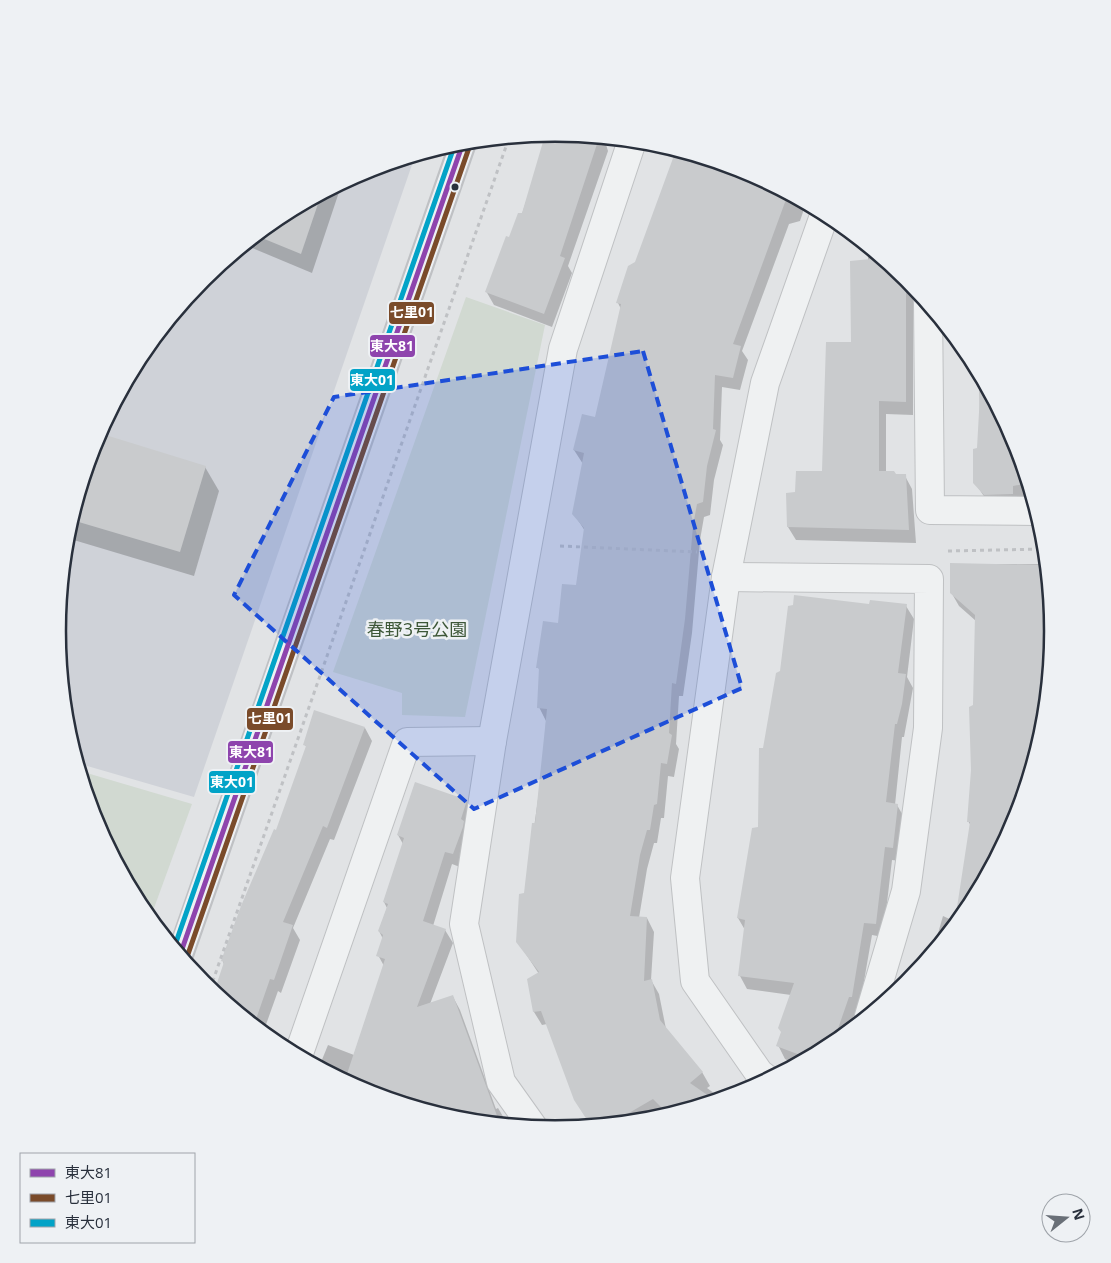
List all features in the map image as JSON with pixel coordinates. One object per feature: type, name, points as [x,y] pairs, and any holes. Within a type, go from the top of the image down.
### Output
[{"type":"street","points":[[527,1120],[501,1082],[464,924],[492,740],[563,349],[630,148]]},
{"type":"street","points":[[183,948],[460,152]]},
{"type":"street","points":[[762,1075],[695,981],[685,878],[726,577],[765,383],[822,222]]},
{"type":"street","points":[[928,315],[930,510],[1029,511]]},
{"type":"street","points":[[726,577],[929,579],[928,728],[906,891],[872,1004]]},
{"type":"street","points":[[301,1048],[407,742],[492,740]]},
{"type":"path","points":[[213,980],[507,145]]},
{"type":"highlighted area","points":[[643,351],[742,688],[474,809],[234,595],[334,397]]},
{"type":"shaded area","points":[[412,164],[194,797],[85,765],[70,695],[66,631],[70,568],[83,505],[92,474],[103,444],[132,387],[167,334],[210,286],[258,243],[311,208],[368,179]]},
{"type":"green space","name":"春野3号公園","points":[[466,297],[545,325],[465,717],[402,715],[402,693],[333,672]]},
{"type":"green space","points":[[87,773],[192,804],[153,909],[117,848],[103,819]]},
{"type":"building","points":[[543,142],[597,144],[560,256],[565,258],[544,314],[485,292],[506,236],[509,237],[518,213],[522,213]]},
{"type":"building","points":[[673,157],[743,179],[786,200],[733,344],[741,346],[733,378],[715,375],[713,429],[716,430],[707,466],[703,502],[697,504],[693,526],[685,619],[676,684],[672,683],[669,733],[672,735],[667,764],[661,763],[657,804],[654,805],[650,830],[647,830],[640,855],[630,916],[647,917],[644,981],[652,979],[660,1020],[703,1072],[690,1083],[709,1096],[662,1108],[653,1099],[623,1116],[587,1120],[574,1100],[541,1011],[533,1012],[527,979],[539,972],[516,942],[519,894],[524,893],[532,823],[535,823],[547,709],[537,708],[539,668],[536,668],[543,621],[558,623],[562,584],[576,585],[584,528],[572,514],[584,453],[573,450],[582,414],[595,417],[621,304],[616,303],[628,266],[635,262]]},
{"type":"building","points":[[318,204],[301,254],[264,239]]},
{"type":"building","points":[[872,259],[906,291],[906,402],[879,401],[879,471],[894,471],[896,474],[906,474],[909,530],[787,527],[786,493],[795,492],[796,471],[822,471],[826,342],[851,342],[850,261]]},
{"type":"building","points":[[980,389],[1008,444],[1019,474],[1022,484],[1013,486],[1013,494],[984,495],[973,483],[973,449],[977,448]]},
{"type":"building","points":[[107,435],[206,466],[180,552],[79,522],[92,474]]},
{"type":"building","points":[[950,563],[1040,565],[1044,600],[1044,663],[1041,695],[1028,758],[1008,819],[979,876],[956,911],[970,822],[967,822],[971,770],[969,707],[973,705],[975,615],[950,593]]},
{"type":"building","points":[[794,595],[869,604],[870,600],[907,604],[898,673],[906,674],[902,704],[897,724],[895,724],[886,802],[898,804],[893,848],[885,847],[876,924],[864,923],[852,997],[849,997],[837,1031],[800,1055],[776,1046],[781,1032],[778,1028],[794,983],[738,976],[745,920],[737,918],[752,828],[758,827],[759,748],[763,748],[776,673],[780,671],[788,606],[793,605]]},
{"type":"building","points":[[314,710],[365,727],[327,828],[323,826],[283,922],[293,925],[274,980],[270,979],[256,1019],[217,984],[224,962],[221,961],[241,906],[274,829],[276,830],[306,746],[303,745]]},
{"type":"building","points":[[415,782],[467,800],[461,819],[464,821],[463,827],[453,854],[445,852],[423,921],[446,929],[417,1007],[453,995],[498,1118],[429,1104],[368,1084],[347,1074],[385,959],[376,956],[383,935],[378,931],[388,904],[383,902],[404,838],[397,835]]},
{"type":"transit line","name":"七里01","points":[[188,954],[468,150]]},
{"type":"transit line","name":"東大81","points":[[183,948],[460,152]]},
{"type":"transit line","name":"東大01","points":[[177,940],[452,154]]}]
